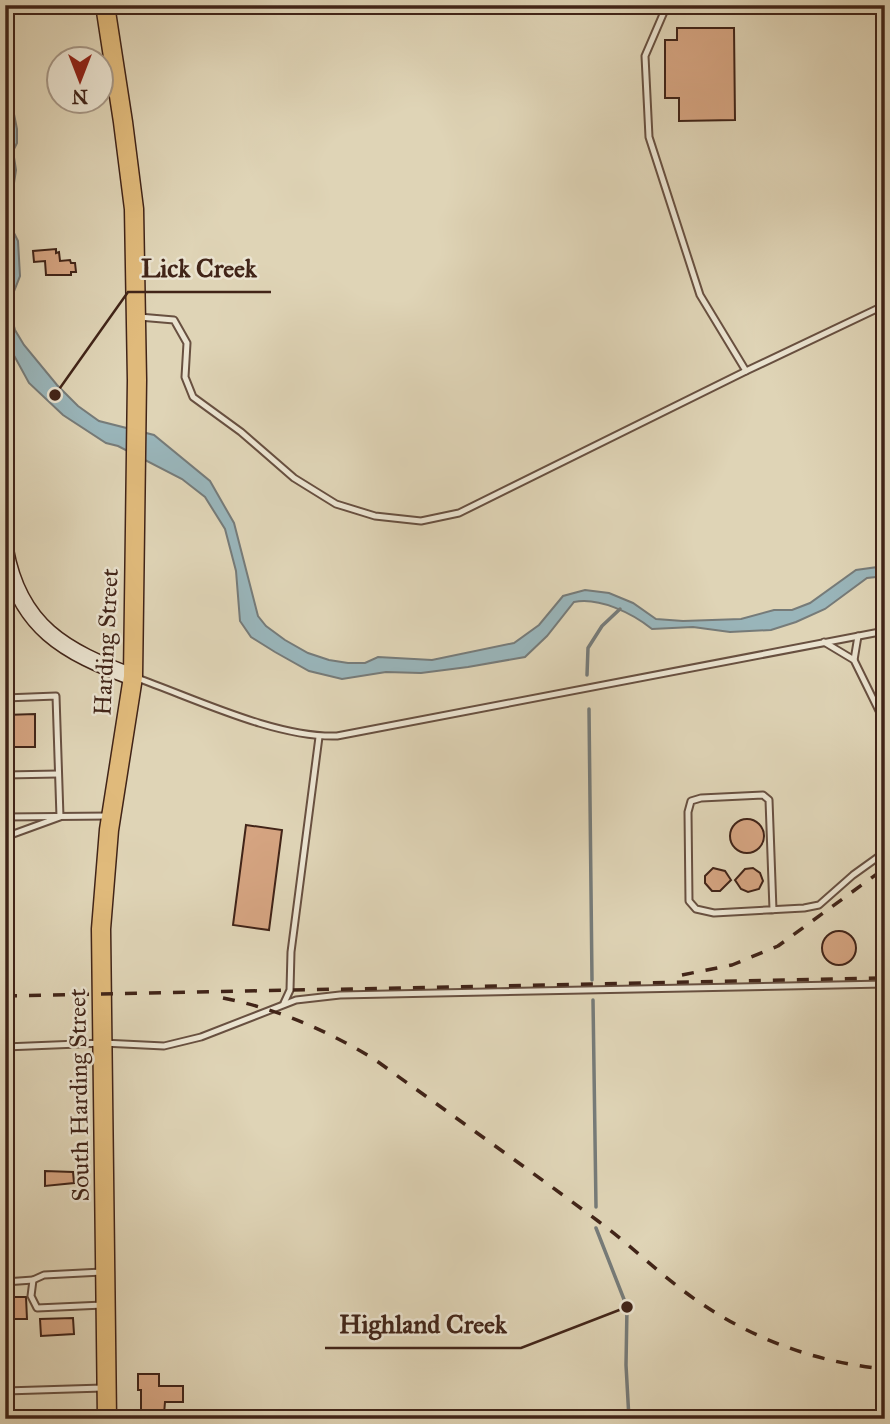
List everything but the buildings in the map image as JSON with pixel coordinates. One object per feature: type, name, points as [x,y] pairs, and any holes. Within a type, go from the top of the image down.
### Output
[{"type":"main road","points":[[104,5],[131,184],[136,250],[136,317]]},
{"type":"main road","name":"Harding Street","points":[[119,771],[133,677],[136,317]]},
{"type":"main road","points":[[5,550],[8,576],[30,612],[55,640],[91,661],[133,677]]},
{"type":"main road","name":"South Harding Street","points":[[107,1419],[102,929],[112,816],[119,771]]},
{"type":"lane","points":[[667,5],[645,56],[649,137],[700,295],[746,371]]},
{"type":"lane","points":[[136,317],[174,320],[187,343],[185,377],[193,397],[241,432],[294,478],[336,504],[375,516],[421,520],[459,513],[885,305]]},
{"type":"lane","points":[[133,677],[246,718],[319,737],[337,736],[885,631]]},
{"type":"lane","points":[[853,660],[858,636]]},
{"type":"lane","points":[[824,642],[853,660],[885,723]]},
{"type":"lane","points":[[5,698],[55,696],[60,817]]},
{"type":"lane","points":[[284,1004],[290,990],[291,952],[319,737]]},
{"type":"lane","points":[[5,775],[58,774]]},
{"type":"lane","points":[[773,910],[769,800],[763,795],[701,797],[691,801],[688,812],[689,901],[696,909],[714,913],[773,910],[820,905],[853,875],[885,852]]},
{"type":"lane","points":[[5,817],[112,816]]},
{"type":"lane","points":[[5,836],[60,817]]},
{"type":"lane","points":[[5,1046],[103,1043],[164,1046],[201,1037],[296,1000],[340,995],[885,984]]},
{"type":"lane","points":[[5,1059],[5,1086]]},
{"type":"lane","points":[[5,1282],[33,1280],[44,1275],[105,1271]]},
{"type":"lane","points":[[33,1280],[31,1296],[37,1308],[106,1305]]},
{"type":"lane","points":[[5,1391],[106,1388]]},
{"type":"water","points":[[5,96],[13,109],[17,129],[17,143],[13,151],[16,170],[10,209],[13,231],[18,241],[20,276],[11,299],[10,311],[15,330],[57,385],[78,406],[99,421],[154,435],[210,481],[234,523],[258,616],[266,626],[308,653],[348,663],[365,663],[378,657],[432,660],[514,643],[539,625],[563,596],[585,590],[609,593],[633,603],[656,619],[741,619],[774,610],[792,610],[810,603],[856,570],[885,566],[885,576],[867,578],[825,609],[771,630],[730,632],[693,627],[652,629],[615,608],[584,601],[574,602],[547,636],[525,657],[421,673],[386,672],[342,679],[309,671],[251,637],[240,621],[236,571],[225,529],[205,497],[182,479],[118,446],[106,443],[63,415],[29,383],[5,339],[5,281],[9,270],[5,249]]},
{"type":"waterway","points":[[587,675],[588,648],[602,626],[620,609]]},
{"type":"waterway","points":[[589,709],[592,980]]},
{"type":"waterway","points":[[593,1000],[596,1207]]},
{"type":"waterway","points":[[596,1228],[627,1307],[629,1419]]},
{"type":"railway","points":[[682,975],[732,965],[778,946],[885,868]]},
{"type":"railway","points":[[5,996],[885,978]]},
{"type":"railway","points":[[223,998],[263,1008],[301,1022],[374,1059],[598,1221],[676,1285],[723,1317],[748,1331],[801,1352],[829,1360],[885,1369]]},
{"type":"place","name":"Lick Creek","points":[[55,395]]},
{"type":"place","name":"Highland Creek","points":[[627,1307]]}]
